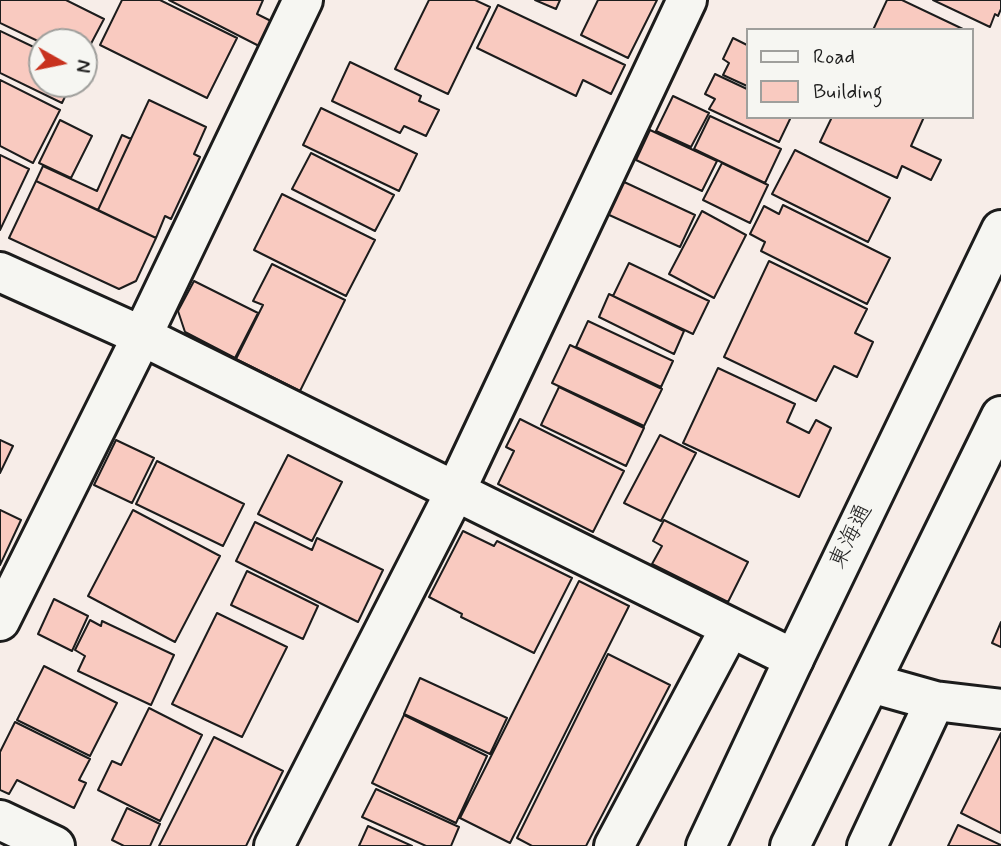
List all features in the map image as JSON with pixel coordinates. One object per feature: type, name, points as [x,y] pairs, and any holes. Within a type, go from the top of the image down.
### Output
[{"type":"street","points":[[0,621],[142,336],[303,0]]},
{"type":"street","points":[[274,846],[454,492],[687,0]]},
{"type":"street","name":"東海通","points":[[706,846],[1001,230]]},
{"type":"street","points":[[0,272],[142,336],[794,659]]},
{"type":"street","points":[[790,846],[1001,416]]},
{"type":"street","points":[[614,846],[730,628]]},
{"type":"street","points":[[871,683],[935,701],[1001,709]]},
{"type":"street","points":[[867,846],[935,701]]},
{"type":"street","points":[[0,820],[55,846]]},
{"type":"building","points":[[0,0],[66,0],[104,19],[98,30],[98,28],[28,28],[28,36],[0,23]]},
{"type":"building","points":[[122,0],[160,0],[237,38],[207,98],[100,45]]},
{"type":"building","points":[[169,0],[263,0],[257,14],[271,21],[259,46]]},
{"type":"building","points":[[429,0],[475,0],[490,7],[448,94],[395,69]]},
{"type":"building","points":[[535,0],[560,0],[556,9]]},
{"type":"building","points":[[598,0],[657,0],[628,58],[581,35]]},
{"type":"building","points":[[887,0],[902,0],[961,28],[874,28]]},
{"type":"building","points":[[933,0],[1001,0],[1001,9],[998,16],[995,14],[990,27]]},
{"type":"building","points":[[498,5],[625,65],[611,94],[583,80],[576,96],[477,48]]},
{"type":"building","points":[[0,31],[28,44],[28,87],[0,73]]},
{"type":"building","points":[[733,38],[746,44],[746,86],[723,75],[729,63],[723,59]]},
{"type":"building","points":[[350,62],[421,96],[419,101],[439,110],[426,136],[404,126],[400,133],[332,101]]},
{"type":"building","points":[[715,74],[746,89],[746,119],[790,119],[779,142],[709,109],[715,99],[705,94]]},
{"type":"building","points":[[0,80],[28,94],[28,98],[36,98],[60,110],[33,163],[0,146]]},
{"type":"building","points":[[673,96],[709,113],[691,147],[656,131]]},
{"type":"building","points":[[52,98],[64,98],[62,103]]},
{"type":"building","points":[[149,100],[206,127],[194,154],[200,157],[171,219],[165,216],[156,238],[98,210]]},
{"type":"building","points":[[321,108],[417,154],[399,191],[303,145]]},
{"type":"building","points":[[710,116],[781,149],[765,183],[694,149]]},
{"type":"building","points":[[831,119],[923,119],[911,146],[941,160],[931,180],[902,166],[897,178],[820,142]]},
{"type":"building","points":[[60,120],[92,136],[71,178],[39,163]]},
{"type":"building","points":[[650,130],[717,161],[702,191],[636,160]]},
{"type":"building","points":[[122,135],[131,139],[98,210],[36,181],[43,166],[97,191]]},
{"type":"building","points":[[795,150],[890,198],[868,242],[772,194]]},
{"type":"building","points":[[311,153],[394,195],[375,231],[292,189]]},
{"type":"building","points":[[0,155],[29,169],[0,230]]},
{"type":"building","points":[[722,163],[768,185],[750,223],[703,200]]},
{"type":"building","points":[[36,181],[156,238],[136,281],[119,289],[9,238]]},
{"type":"building","points":[[622,181],[695,215],[680,247],[607,214]]},
{"type":"building","points":[[282,194],[375,240],[346,296],[254,250]]},
{"type":"building","points":[[783,205],[890,258],[867,304],[761,251],[765,242],[750,234],[764,206],[779,214]]},
{"type":"building","points":[[702,211],[746,235],[714,298],[669,274]]},
{"type":"building","points":[[769,261],[867,309],[855,333],[873,342],[857,377],[834,366],[816,401],[724,357]]},
{"type":"building","points":[[629,263],[709,301],[693,334],[613,296]]},
{"type":"building","points":[[272,264],[345,300],[300,391],[236,359],[263,305],[253,301]]},
{"type":"building","points":[[194,281],[258,313],[235,358],[185,332],[178,311]]},
{"type":"building","points":[[609,294],[684,331],[674,354],[599,317]]},
{"type":"building","points":[[588,321],[673,361],[661,387],[576,347]]},
{"type":"building","points":[[570,345],[662,389],[644,426],[552,383]]},
{"type":"building","points":[[718,368],[795,404],[787,422],[809,433],[816,420],[831,428],[799,497],[683,443]]},
{"type":"building","points":[[559,387],[644,428],[626,466],[541,425]]},
{"type":"building","points":[[520,419],[624,471],[593,532],[498,484],[514,451],[506,447]]},
{"type":"building","points":[[660,435],[696,453],[661,521],[624,503]]},
{"type":"building","points":[[0,440],[13,446],[0,473]]},
{"type":"building","points":[[116,440],[154,458],[132,503],[94,485]]},
{"type":"building","points":[[288,455],[342,482],[312,541],[258,514]]},
{"type":"building","points":[[157,461],[244,504],[223,546],[136,504]]},
{"type":"building","points":[[0,510],[21,520],[0,565]]},
{"type":"building","points":[[133,510],[220,556],[175,642],[88,596]]},
{"type":"building","points":[[664,520],[748,562],[728,602],[652,564],[662,546],[653,541]]},
{"type":"building","points":[[255,522],[312,550],[317,538],[383,570],[358,622],[236,561]]},
{"type":"building","points":[[463,531],[494,546],[497,541],[572,578],[534,653],[461,617],[462,614],[429,597]]},
{"type":"building","points":[[247,571],[318,606],[303,639],[231,605]]},
{"type":"building","points":[[579,581],[629,606],[510,843],[460,818]]},
{"type":"building","points":[[54,599],[88,616],[72,651],[38,634]]},
{"type":"building","points":[[217,613],[287,647],[242,737],[172,704]]},
{"type":"building","points":[[90,620],[101,626],[102,621],[174,655],[151,705],[78,671],[85,656],[75,650]]},
{"type":"building","points":[[1001,622],[1001,647],[992,643]]},
{"type":"building","points":[[608,654],[670,685],[586,846],[532,846],[517,838]]},
{"type":"building","points":[[44,666],[117,703],[90,756],[17,720]]},
{"type":"building","points":[[420,678],[507,718],[490,754],[404,714]]},
{"type":"building","points":[[149,708],[202,735],[160,821],[98,790],[112,761],[121,765]]},
{"type":"building","points":[[404,715],[487,756],[456,823],[372,783]]},
{"type":"building","points":[[15,722],[90,759],[79,780],[86,783],[74,808],[17,780],[9,794],[0,790],[0,752]]},
{"type":"building","points":[[1001,733],[1001,833],[961,813]]},
{"type":"building","points":[[214,737],[283,771],[246,846],[159,846]]},
{"type":"building","points":[[376,789],[459,827],[451,846],[426,846],[362,817]]},
{"type":"building","points":[[127,808],[160,824],[150,846],[124,846],[112,840]]},
{"type":"building","points":[[958,825],[1001,845],[1001,846],[948,846]]},
{"type":"building","points":[[368,826],[412,846],[359,846]]}]
